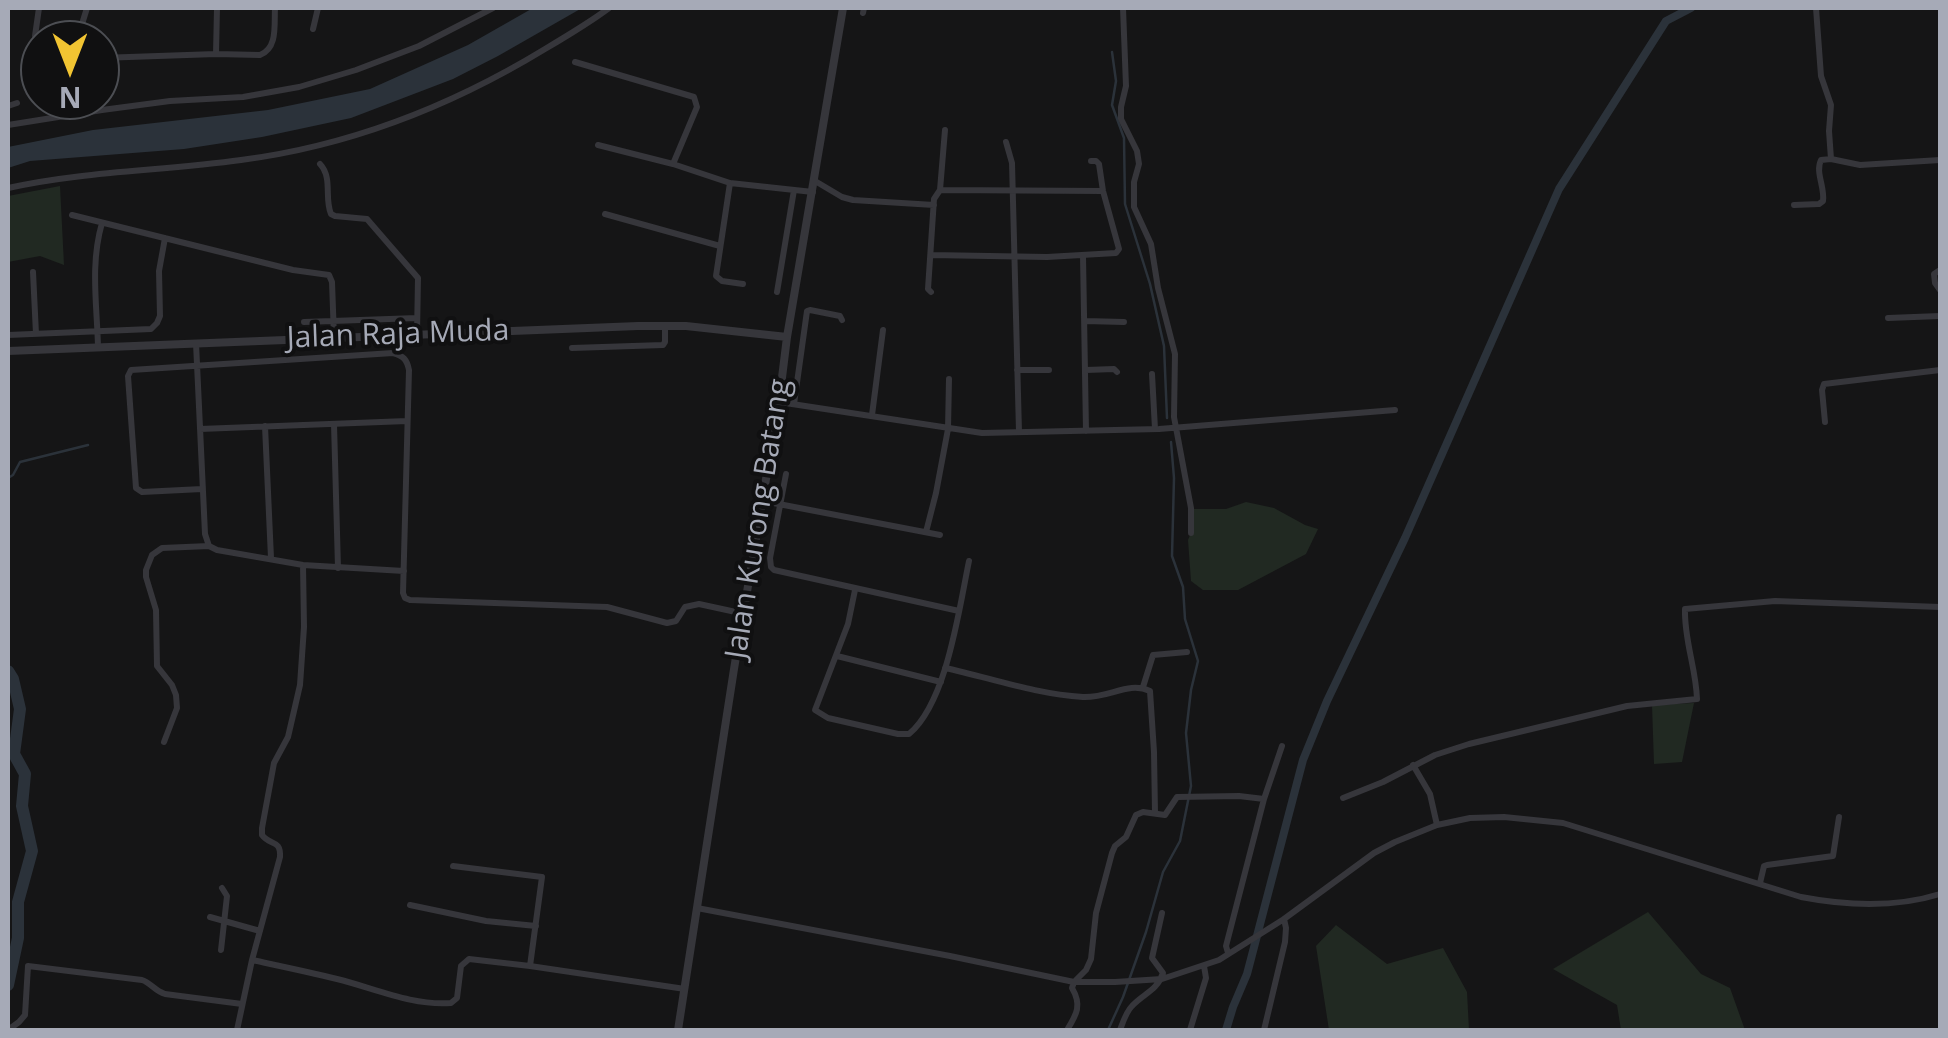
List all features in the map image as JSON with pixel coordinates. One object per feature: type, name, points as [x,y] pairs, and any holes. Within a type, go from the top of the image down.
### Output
[{"type":"street","points":[[216,54],[217,8]]},
{"type":"street","points":[[120,57],[265,54],[272,46],[275,8]]},
{"type":"street","points":[[313,30],[318,8]]},
{"type":"street","points":[[8,125],[299,87],[419,46],[493,8]]},
{"type":"street","points":[[8,188],[243,160],[351,136],[460,96],[609,8]]},
{"type":"street","name":"Jalan Kurong Batang","points":[[678,1030],[842,8]]},
{"type":"street","points":[[1123,8],[1126,86],[1122,118],[1137,151],[1134,207],[1151,244],[1175,354],[1173,397],[1192,508],[1191,533]]},
{"type":"street","points":[[1816,8],[1821,76],[1831,106],[1832,159]]},
{"type":"street","points":[[576,62],[694,98],[696,107],[673,164]]},
{"type":"street","points":[[8,106],[17,104]]},
{"type":"street","points":[[932,292],[928,289],[934,205],[940,190],[946,130]]},
{"type":"street","points":[[1006,142],[1012,162],[1019,432]]},
{"type":"street","points":[[598,145],[730,182],[813,192]]},
{"type":"street","points":[[1794,206],[1822,203],[1820,160],[1860,164],[1940,160]]},
{"type":"street","points":[[932,255],[1116,253],[1119,249],[1099,164],[1090,161]]},
{"type":"street","points":[[320,164],[327,174],[331,214],[367,219],[418,278],[417,334]]},
{"type":"street","points":[[815,180],[852,200],[934,205]]},
{"type":"street","points":[[730,182],[716,276],[722,281],[744,284]]},
{"type":"street","points":[[777,292],[794,190]]},
{"type":"street","points":[[940,190],[1103,190]]},
{"type":"street","points":[[72,214],[292,270],[329,275],[334,337]]},
{"type":"street","points":[[606,214],[720,246]]},
{"type":"street","points":[[98,347],[95,256],[102,223]]},
{"type":"street","points":[[8,336],[151,329],[160,316],[159,271],[165,238]]},
{"type":"street","points":[[1083,256],[1086,431]]},
{"type":"street","points":[[1940,270],[1934,274],[1940,290]]},
{"type":"street","points":[[33,272],[36,334]]},
{"type":"street","points":[[794,404],[806,312],[840,316],[842,320]]},
{"type":"street","points":[[1888,318],[1940,316]]},
{"type":"street","points":[[304,322],[417,318]]},
{"type":"street","points":[[1084,321],[1124,322]]},
{"type":"street","points":[[572,348],[662,345],[665,326]]},
{"type":"street","name":"Jalan Raja Muda","points":[[8,351],[665,326],[787,337]]},
{"type":"street","points":[[872,415],[883,330]]},
{"type":"street","points":[[196,343],[202,489],[209,546]]},
{"type":"street","points":[[202,489],[142,492],[136,488],[128,376],[134,368],[393,354],[403,357],[410,370],[405,598],[613,608],[668,624],[676,622],[682,610],[691,605],[744,614]]},
{"type":"street","points":[[1017,370],[1049,370]]},
{"type":"street","points":[[1086,370],[1117,372]]},
{"type":"street","points":[[1825,422],[1824,384],[1940,370]]},
{"type":"street","points":[[1152,374],[1156,429]]},
{"type":"street","points":[[926,532],[948,429],[949,379]]},
{"type":"street","points":[[779,402],[982,432],[1176,428],[1395,410]]},
{"type":"street","points":[[200,429],[408,421]]},
{"type":"street","points":[[334,424],[338,568]]},
{"type":"street","points":[[265,426],[271,558]]},
{"type":"street","points":[[786,474],[771,567],[780,573],[959,611]]},
{"type":"street","points":[[763,501],[940,535]]},
{"type":"street","points":[[164,742],[177,708],[172,685],[157,666],[156,610],[146,578],[152,555],[162,548],[209,546],[304,565],[404,572]]},
{"type":"street","points":[[856,590],[837,656],[814,708],[828,718],[909,734],[928,714],[940,682],[970,561]]},
{"type":"street","points":[[237,1030],[280,857],[277,844],[264,839],[262,828],[274,763],[288,738],[300,685],[304,565]]},
{"type":"street","points":[[1342,798],[1469,744],[1627,706],[1697,698],[1684,609],[1775,600],[1940,607]]},
{"type":"street","points":[[1143,687],[1153,655],[1187,652]]},
{"type":"street","points":[[837,656],[940,682]]},
{"type":"street","points":[[944,668],[1062,695],[1100,696],[1143,687],[1150,691],[1154,813]]},
{"type":"street","points":[[1230,952],[1226,946],[1264,799],[1282,746]]},
{"type":"street","points":[[1414,765],[1430,794],[1438,825]]},
{"type":"street","points":[[1067,1030],[1079,1008],[1072,988],[1090,959],[1100,892],[1115,846],[1126,837],[1136,814],[1165,814],[1175,798],[1264,799]]},
{"type":"street","points":[[698,908],[1074,982],[1162,979],[1204,966],[1230,952],[1284,919],[1374,852],[1438,825],[1498,817],[1563,823],[1801,897],[1842,904],[1892,903],[1940,894]]},
{"type":"street","points":[[1760,883],[1764,866],[1833,856],[1839,817]]},
{"type":"street","points":[[453,866],[542,877],[530,966]]},
{"type":"street","points":[[220,950],[227,896],[222,888]]},
{"type":"street","points":[[410,905],[486,921],[536,926]]},
{"type":"street","points":[[1120,1030],[1130,1008],[1158,987],[1162,979],[1152,958],[1162,913]]},
{"type":"street","points":[[210,917],[260,931]]},
{"type":"street","points":[[1264,1030],[1285,942],[1284,919]]},
{"type":"street","points":[[252,960],[405,999],[444,1004],[456,998],[461,966],[470,959],[685,989]]},
{"type":"street","points":[[8,1030],[25,1014],[28,966],[142,980],[161,993],[242,1004]]},
{"type":"street","points":[[1190,1030],[1206,978],[1204,966]]},
{"type":"shaded area","points":[[533,8],[582,8],[453,79],[351,118],[184,149],[30,161],[8,168],[8,147],[93,130],[268,110],[370,89],[468,45]]},
{"type":"shaded area","points":[[60,186],[64,265],[40,256],[8,262],[8,196]]},
{"type":"shaded area","points":[[1246,502],[1274,508],[1318,529],[1306,554],[1238,590],[1203,590],[1191,581],[1188,540],[1193,528],[1193,509],[1226,509]]},
{"type":"shaded area","points":[[1694,703],[1682,762],[1654,764],[1652,705]]},
{"type":"shaded area","points":[[1648,912],[1701,974],[1730,988],[1745,1030],[1621,1030],[1617,1005],[1553,969]]},
{"type":"shaded area","points":[[1336,925],[1387,964],[1443,948],[1467,992],[1469,1030],[1329,1030],[1316,946]]},
{"type":"waterway","points":[[1226,1030],[1247,974],[1303,760],[1559,189],[1666,21],[1691,8]]},
{"type":"waterway","points":[[1112,52],[1116,81],[1112,105],[1124,138],[1125,204],[1164,346],[1167,418]]},
{"type":"waterway","points":[[1108,1030],[1146,932],[1163,872],[1180,841],[1191,786],[1186,733],[1198,661],[1185,619],[1183,587],[1172,556],[1171,442]]},
{"type":"waterway","points":[[8,478],[20,462],[88,445]]},
{"type":"waterway","points":[[8,671],[20,709],[14,754],[25,774],[22,806],[32,851],[18,902],[18,938],[8,985]]}]
